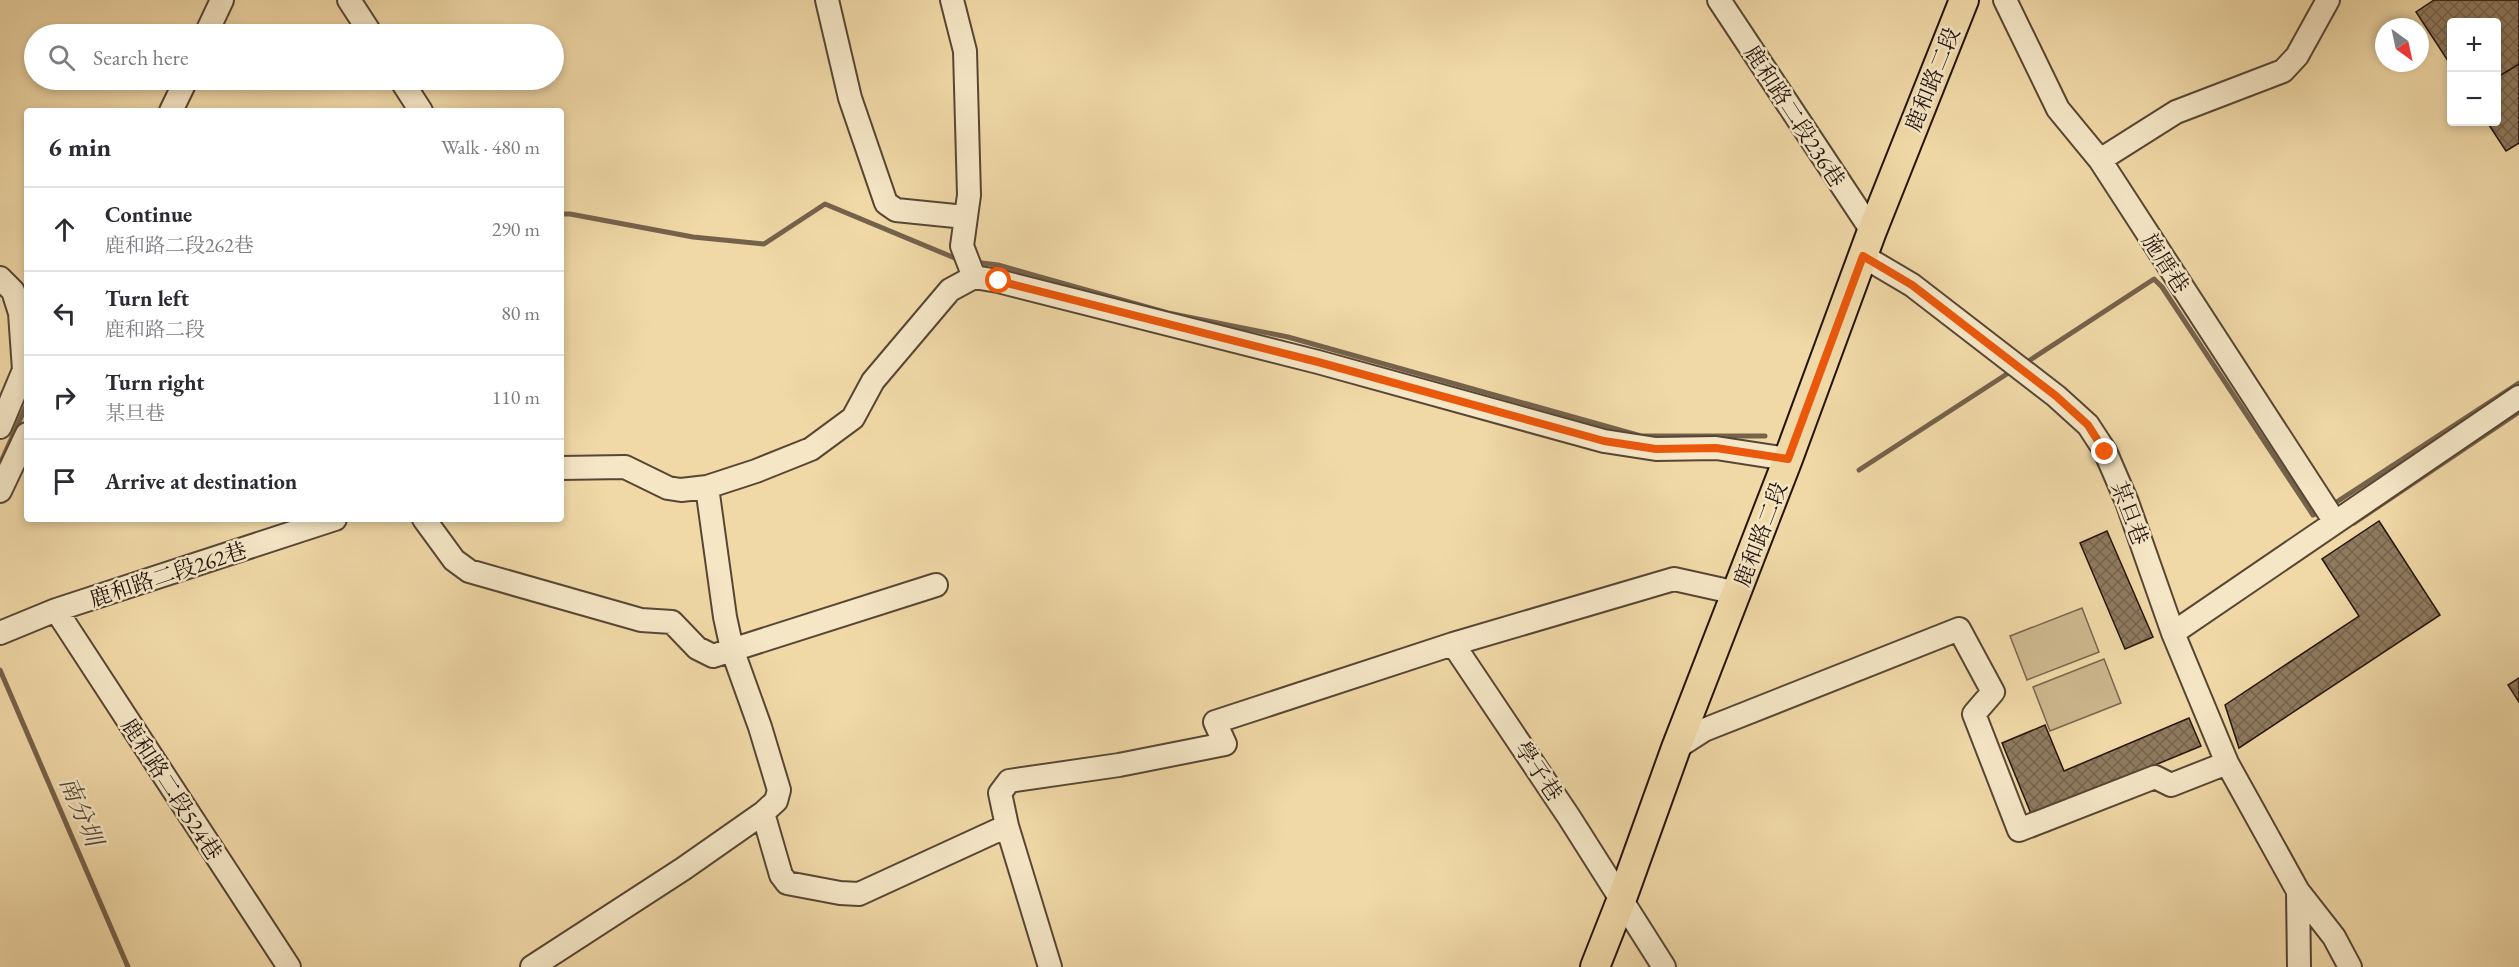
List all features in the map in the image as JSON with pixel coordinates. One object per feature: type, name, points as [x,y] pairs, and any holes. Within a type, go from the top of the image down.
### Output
[{"type":"main road","name":"鹿和路二段","points":[[1595,967],[1621,902],[1676,748],[1788,459],[1867,243],[1964,0]]},
{"type":"street","points":[[211,24],[222,0]]},
{"type":"street","points":[[349,0],[365,24]]},
{"type":"street","points":[[827,0],[850,98],[886,203],[896,210],[965,217]]},
{"type":"street","points":[[952,0],[965,51],[969,195],[962,246],[974,277]]},
{"type":"street","name":"鹿和路二段236巷","points":[[1719,0],[1867,243]]},
{"type":"street","name":"施厝巷","points":[[2005,0],[2058,109],[2100,160],[2335,522]]},
{"type":"street","points":[[2100,160],[2176,112],[2283,71],[2296,56],[2328,0]]},
{"type":"street","points":[[172,108],[181,90]]},
{"type":"street","points":[[407,90],[419,108]]},
{"type":"street","name":"某旦巷","points":[[1867,243],[1912,285],[2056,396],[2088,425],[2105,452],[2127,502],[2173,633],[2227,764],[2298,891],[2334,937],[2350,967]]},
{"type":"street","points":[[564,468],[625,467],[668,488],[681,490],[707,487],[811,449],[853,418],[873,381],[950,290],[974,277],[999,281],[1306,359],[1604,441],[1656,449],[1716,448],[1788,459]]},
{"type":"street","points":[[0,278],[13,291],[20,313],[24,352]]},
{"type":"street","points":[[0,427],[24,375]]},
{"type":"street","points":[[2173,633],[2519,397]]},
{"type":"street","points":[[0,491],[24,440]]},
{"type":"street","points":[[532,967],[763,813],[776,801],[779,790],[760,727],[732,649],[725,617],[707,487]]},
{"type":"street","name":"鹿和路二段262巷","points":[[1,630],[326,522]]},
{"type":"street","points":[[426,522],[454,560],[470,571],[640,620],[672,622],[697,648],[713,656],[936,585]]},
{"type":"street","points":[[1050,967],[1007,826],[1000,793],[1009,781],[1119,765],[1225,744],[1215,722],[1453,644],[1674,579],[1737,593]]},
{"type":"street","name":"鹿和路二段524巷","points":[[56,610],[289,967]]},
{"type":"street","points":[[1676,748],[1704,730],[1959,628],[1993,692],[1974,714],[2019,830],[2155,777],[2171,785],[2227,764]]},
{"type":"street","name":"學子巷","points":[[1453,644],[1569,817],[1621,902]]},
{"type":"street","points":[[763,813],[780,874],[787,883],[840,893],[859,894],[1007,826]]},
{"type":"street","points":[[2298,891],[2299,967]]},
{"type":"street","points":[[1621,902],[1664,967]]},
{"type":"shaded area","points":[[2082,608],[2099,652],[2027,680],[2010,636]]},
{"type":"shaded area","points":[[2104,659],[2121,703],[2050,731],[2033,687]]},
{"type":"building","points":[[2434,0],[2519,0],[2519,64],[2501,75],[2501,18],[2447,18],[2447,59],[2429,32],[2429,18],[2420,18],[2416,12]]},
{"type":"building","points":[[2519,64],[2519,143],[2506,151],[2490,126],[2501,126],[2501,75]]},
{"type":"building","points":[[2379,521],[2440,615],[2239,748],[2225,705],[2359,616],[2322,559]]},
{"type":"building","points":[[2107,531],[2153,637],[2125,649],[2080,543]]},
{"type":"building","points":[[2519,678],[2519,702],[2508,685]]},
{"type":"building","points":[[2189,718],[2201,746],[2032,816],[2002,743],[2045,725],[2064,771]]},
{"type":"waterway","points":[[564,214],[693,237],[764,244],[825,204],[962,261]]},
{"type":"waterway","points":[[974,262],[998,265],[1168,313],[1288,337],[1641,436],[1765,436]]},
{"type":"waterway","points":[[2024,364],[2154,279],[2162,287],[2313,515],[2321,511]]},
{"type":"waterway","points":[[1859,470],[2013,370]]},
{"type":"waterway","points":[[2332,505],[2519,383]]},
{"type":"waterway","name":"南分圳","points":[[0,464],[24,411]]},
{"type":"waterway","points":[[2354,523],[2519,412]]},
{"type":"waterway","name":"南分圳","points":[[0,670],[128,967]]},
{"type":"route","points":[[999,281],[1318,362],[1604,441],[1656,449],[1716,448],[1788,459],[1863,256],[1912,285],[2056,396],[2088,425],[2105,452]]}]
